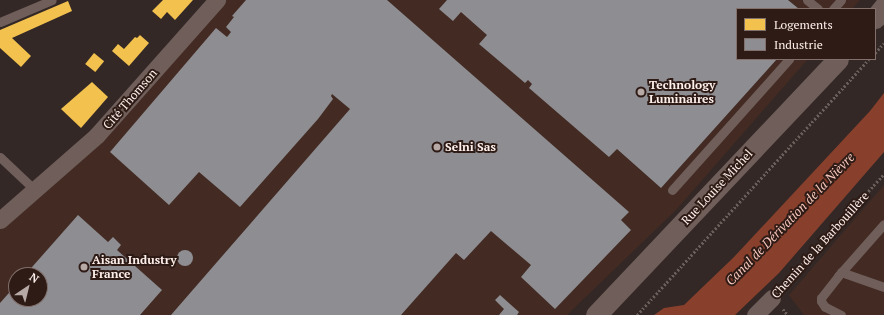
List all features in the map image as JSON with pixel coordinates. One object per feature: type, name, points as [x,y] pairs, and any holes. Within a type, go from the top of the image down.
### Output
[{"type":"street","name":"Cité Thomson","points":[[0,220],[98,135],[217,0]]},
{"type":"street","points":[[876,17],[884,7]]},
{"type":"street","name":"Rue Louise Michel","points":[[596,315],[837,60]]},
{"type":"street","name":"Chemin de la Barbouillère","points":[[755,315],[772,298]]},
{"type":"lane","points":[[0,22],[52,0]]},
{"type":"lane","points":[[807,0],[817,8]]},
{"type":"lane","points":[[834,8],[841,0]]},
{"type":"lane","points":[[672,190],[788,60]]},
{"type":"lane","points":[[0,157],[35,190]]},
{"type":"lane","points":[[841,315],[832,312],[821,301],[841,272],[884,224]]},
{"type":"lane","points":[[841,272],[884,287]]},
{"type":"path","points":[[876,52],[884,43]]},
{"type":"path","points":[[637,315],[868,60]]},
{"type":"path","name":"Chemin de la Barbouillère","points":[[772,298],[884,174]]},
{"type":"shaded area","points":[[227,0],[860,0],[853,8],[736,8],[736,60],[807,60],[676,210],[567,315],[0,315],[0,229],[107,137]]},
{"type":"shaded area","points":[[884,185],[884,315],[804,315],[789,295]]},
{"type":"water","name":"Canal de Dérivation de la Nièvre","points":[[884,93],[884,152],[779,273],[735,315],[654,315],[664,308],[684,305],[734,257],[870,111]]},
{"type":"building: Logements","points":[[163,0],[193,0],[175,20],[167,12],[161,19],[152,11]]},
{"type":"building: Logements","points":[[68,1],[72,11],[12,38],[31,56],[21,67],[0,48],[0,30]]},
{"type":"building: Logements","points":[[140,35],[149,43],[129,66],[112,51],[118,44],[124,49],[135,37],[137,38]]},
{"type":"building: Logements","points":[[94,53],[104,61],[95,72],[85,64]]},
{"type":"building: Logements","points":[[92,82],[108,97],[81,128],[61,109]]},
{"type":"building: Industrie","name":"Selni Sas","points":[[246,0],[387,0],[629,212],[621,220],[631,230],[555,309],[521,277],[531,265],[491,231],[464,260],[456,253],[401,315],[171,315],[350,109],[332,94],[331,96],[333,99],[318,119],[240,207],[199,172],[169,205],[110,152],[216,28],[227,37],[231,32],[226,27],[234,17],[232,16]]},
{"type":"building: Industrie","name":"Technology Luminaires","points":[[447,0],[788,0],[798,8],[736,8],[736,60],[776,60],[661,188],[617,149],[609,157],[529,88],[532,84],[528,80],[525,83],[479,44],[487,35],[461,12],[453,21],[439,9]]},
{"type":"building: Industrie","name":"Aisan Industry France","points":[[78,215],[108,242],[113,237],[121,245],[117,250],[162,290],[140,315],[0,315],[0,303],[8,294],[8,307],[48,307],[48,267],[32,267]]},
{"type":"building: Industrie","points":[[185,250],[192,255],[193,258],[188,265],[185,266],[178,261],[177,258],[182,251]]},
{"type":"building: Industrie","points":[[500,295],[519,312],[517,315],[499,315],[504,309],[495,300]]},
{"type":"place","name":"Technology Luminaires","points":[[641,92]]},
{"type":"place","name":"Selni Sas","points":[[437,147]]},
{"type":"place","name":"Aisan Industry France","points":[[84,267]]}]
